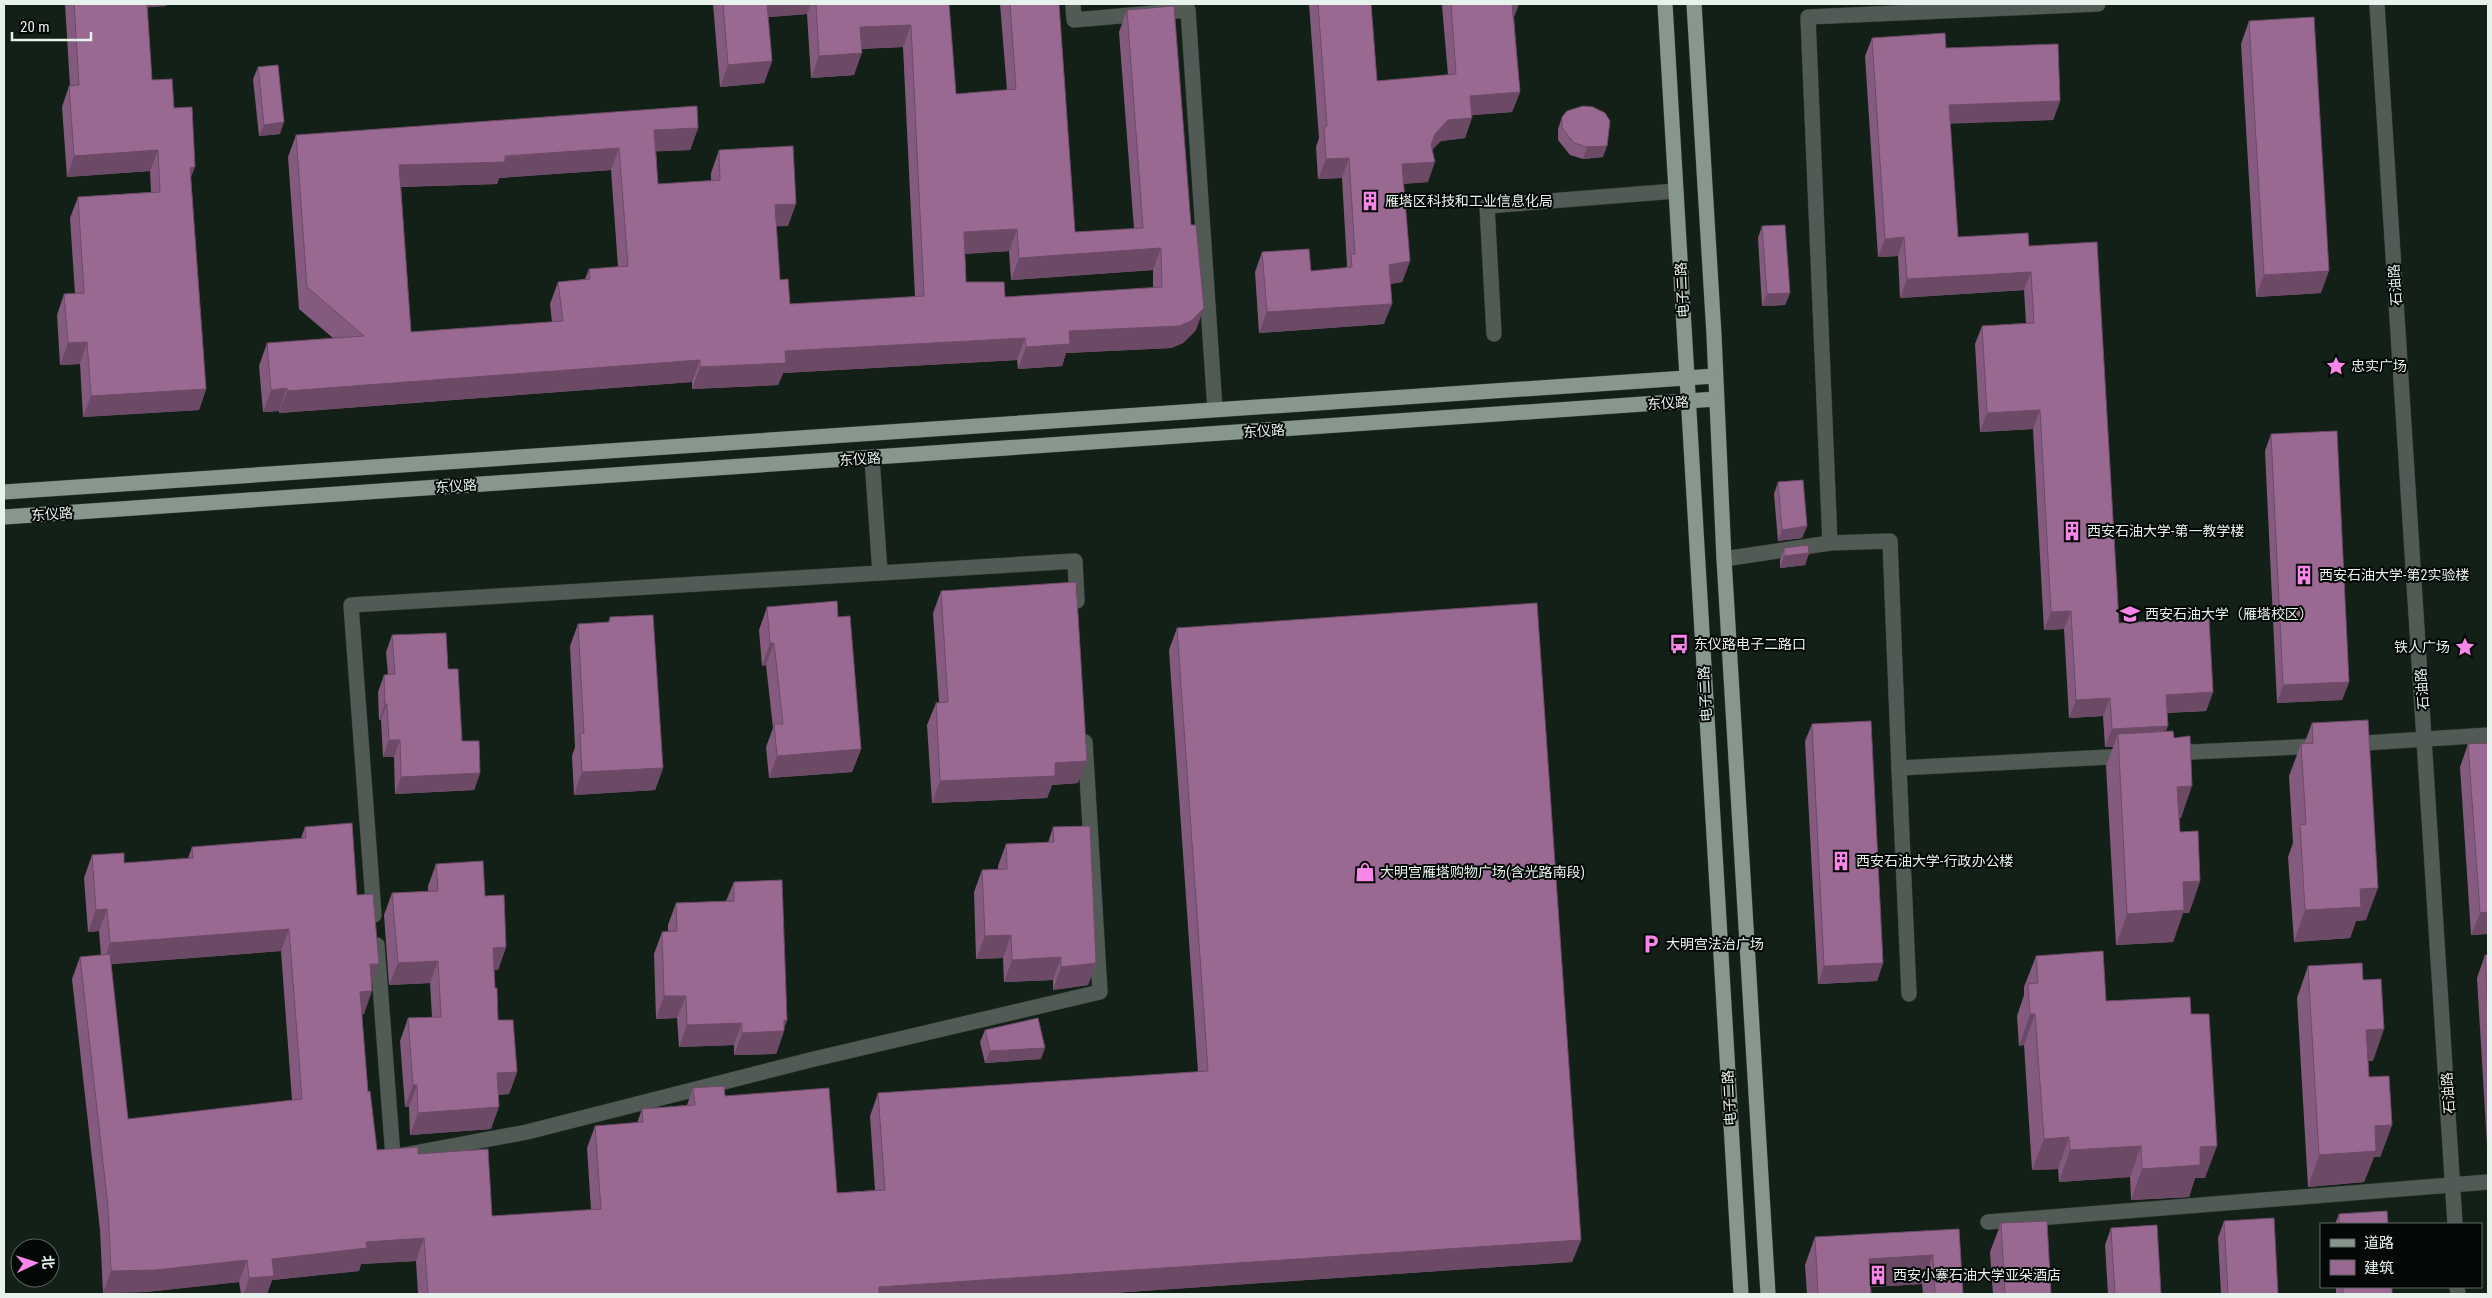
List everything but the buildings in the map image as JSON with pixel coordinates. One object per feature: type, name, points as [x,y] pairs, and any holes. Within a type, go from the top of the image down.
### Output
[{"type":"main road","name":"电子二路","points":[[1665,4],[1741,1294]]},
{"type":"main road","name":"电子二路","points":[[1694,4],[1724,559],[1768,1294]]},
{"type":"main road","name":"东仪路","points":[[4,492],[1715,376]]},
{"type":"main road","name":"东仪路","points":[[4,517],[1716,399]]},
{"type":"street","points":[[1073,4],[1074,20],[1188,10],[1215,409]]},
{"type":"street","points":[[1830,543],[1808,17],[1860,9],[2098,4]]},
{"type":"street","name":"石油路","points":[[2377,4],[2454,1184],[2455,1223]]},
{"type":"street","points":[[1494,334],[1487,206],[1676,191]]},
{"type":"street","points":[[872,458],[880,573]]},
{"type":"street","points":[[1724,559],[1830,543],[1890,541],[1898,768],[1909,994]]},
{"type":"street","points":[[1078,620],[1075,561],[351,606],[393,1157],[527,1132],[810,1060],[1100,992],[1084,728]]},
{"type":"street","points":[[1898,768],[2488,735]]},
{"type":"street","points":[[1988,1222],[2488,1182]]},
{"type":"place","name":"雁塔区科技和工业信息化局","points":[[1370,201]]},
{"type":"place","name":"忠实广场","points":[[2336,366]]},
{"type":"place","name":"西安石油大学-第一教学楼","points":[[2072,531]]},
{"type":"place","name":"西安石油大学-第2实验楼","points":[[2304,575]]},
{"type":"place","name":"西安石油大学（雁塔校区）","points":[[2130,614]]},
{"type":"place","name":"东仪路电子二路口","points":[[1679,644]]},
{"type":"place","name":"铁人广场","points":[[2465,647]]},
{"type":"place","name":"西安石油大学-行政办公楼","points":[[1841,861]]},
{"type":"place","name":"大明宫雁塔购物广场(含光路南段)","points":[[1365,872]]},
{"type":"place","name":"大明宫法治广场","points":[[1651,944]]},
{"type":"place","name":"西安小寨石油大学亚朵酒店","points":[[1878,1275]]}]
